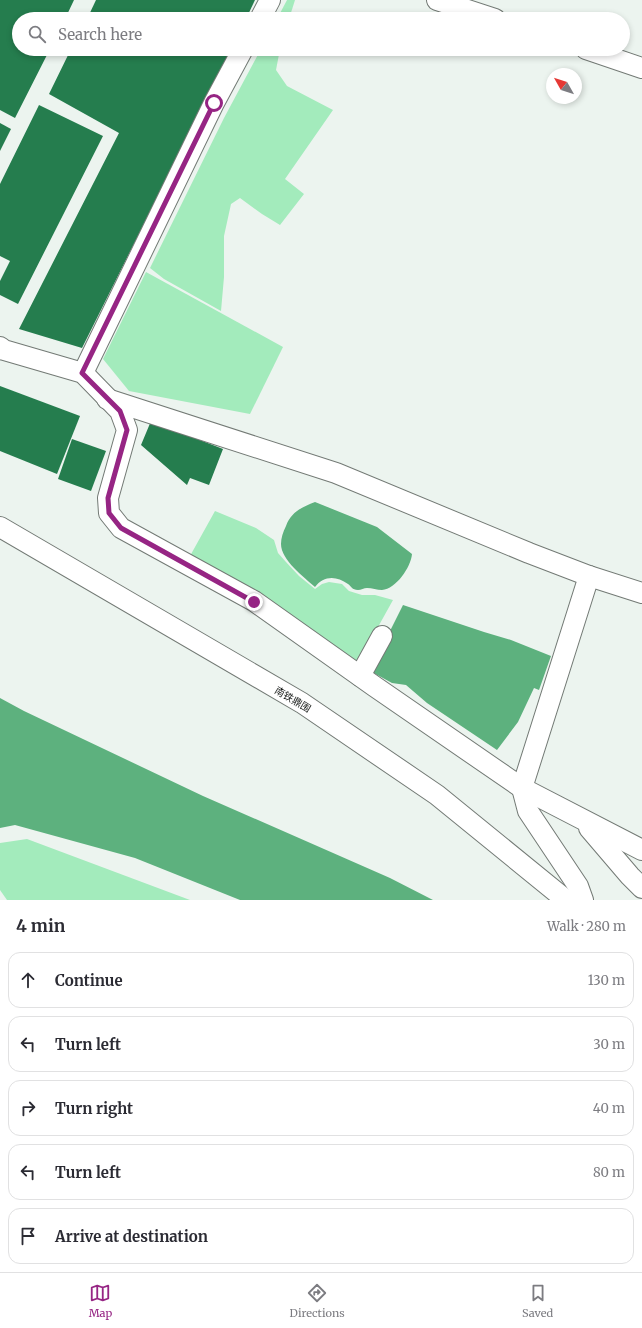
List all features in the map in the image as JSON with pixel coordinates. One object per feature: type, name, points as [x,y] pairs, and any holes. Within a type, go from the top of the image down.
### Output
[{"type":"street","points":[[264,12],[270,0]]},
{"type":"street","points":[[438,0],[474,12]]},
{"type":"street","points":[[82,373],[214,103],[240,56]]},
{"type":"street","points":[[607,56],[642,68]]},
{"type":"street","points":[[0,347],[4,350],[82,373],[120,411],[127,430],[108,498],[109,513],[121,528],[254,602],[522,788],[642,850]]},
{"type":"street","points":[[107,399],[336,473],[529,553],[642,594]]},
{"type":"street","name":"南铁鼎围","points":[[0,527],[302,703],[437,795],[566,900]]},
{"type":"street","points":[[584,900],[578,886],[528,811],[522,788],[589,576]]},
{"type":"street","points":[[360,676],[382,636]]},
{"type":"street","points":[[583,820],[642,888]]},
{"type":"shaded area","points":[[287,0],[295,0],[291,12],[281,12]]},
{"type":"shaded area","points":[[257,56],[279,56],[276,70],[287,86],[333,110],[285,179],[304,194],[280,225],[240,198],[231,204],[224,236],[224,277],[221,311],[164,279],[150,268],[224,118]]},
{"type":"shaded area","points":[[146,272],[283,347],[250,414],[129,391],[103,359]]},
{"type":"shaded area","points":[[315,502],[377,527],[412,554],[406,571],[397,582],[387,589],[382,590],[367,588],[356,590],[339,579],[330,578],[318,583],[315,587],[299,573],[289,562],[282,550],[282,537],[291,517],[301,508]]},
{"type":"shaded area","points":[[215,511],[256,528],[274,540],[278,553],[299,576],[315,589],[322,584],[329,582],[342,584],[349,591],[362,595],[375,595],[393,600],[358,663],[283,609],[235,580],[190,556]]},
{"type":"shaded area","points":[[403,605],[511,640],[551,656],[539,690],[534,688],[518,722],[497,750],[427,703],[406,685],[392,683],[370,671]]},
{"type":"shaded area","points":[[0,698],[24,711],[203,796],[390,878],[433,900],[240,900],[135,858],[15,825],[0,828]]},
{"type":"shaded area","points":[[27,839],[190,900],[7,900],[0,890],[0,843]]},
{"type":"building","points":[[0,0],[74,0],[68,12],[12,12],[12,56],[46,56],[15,118],[0,110]]},
{"type":"building","points":[[96,0],[255,0],[249,12],[90,12]]},
{"type":"building","points":[[68,56],[228,56],[82,348],[19,329],[119,133],[49,94]]},
{"type":"building","points":[[39,105],[103,136],[18,304],[0,295],[0,281],[10,261],[0,256],[0,184]]},
{"type":"building","points":[[0,123],[11,129],[0,151]]},
{"type":"building","points":[[0,386],[80,416],[57,474],[0,451]]},
{"type":"building","points":[[151,421],[223,449],[209,485],[190,478],[187,485],[141,445]]},
{"type":"building","points":[[72,439],[106,451],[91,491],[58,479]]},
{"type":"route","points":[[214,103],[82,373],[120,411],[127,430],[108,498],[109,513],[121,528],[254,602]]}]
